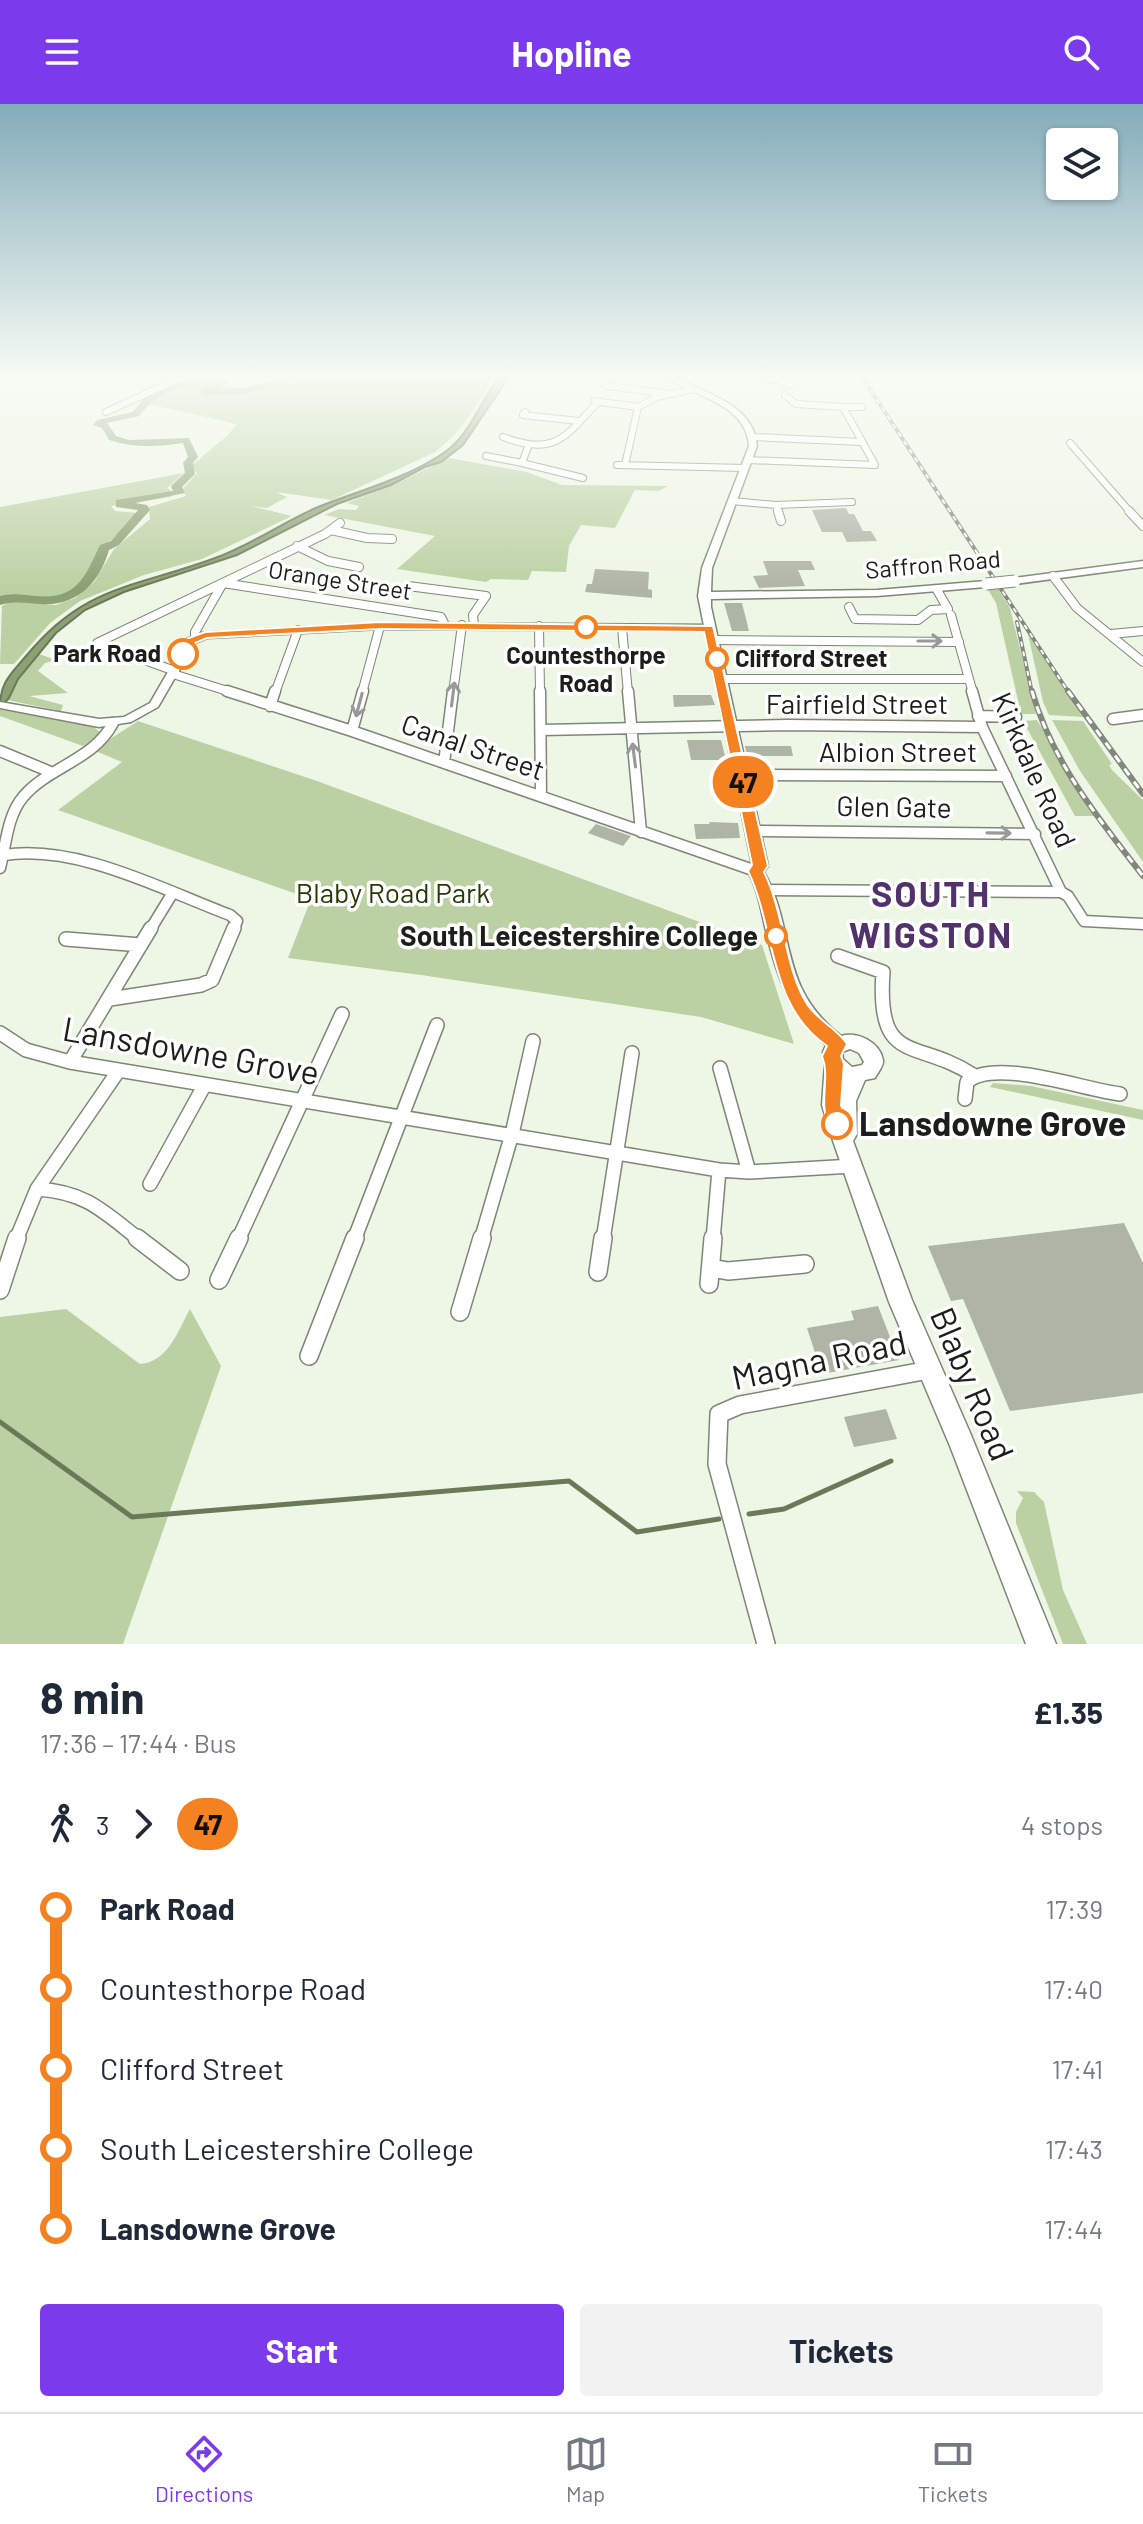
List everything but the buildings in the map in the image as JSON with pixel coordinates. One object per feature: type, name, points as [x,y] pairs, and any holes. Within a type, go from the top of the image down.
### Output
[{"type":"main road","points":[[751,446],[707,568],[705,602],[754,831],[760,866],[756,871],[765,890],[776,939],[800,1009],[823,1034],[845,1072],[858,1075],[872,1068],[871,1053],[856,1042],[836,1054]]},
{"type":"main road","name":"Saffron Road","points":[[705,602],[726,596],[937,590],[1143,564]]},
{"type":"main road","name":"Blaby Road","points":[[836,1054],[832,1105],[850,1157],[901,1302],[1041,1644]]},
{"type":"main road","name":"Blaby Road","points":[[850,1157],[846,1101],[858,1075]]},
{"type":"street","points":[[522,463],[528,446]]},
{"type":"street","points":[[627,446],[621,465],[867,467],[874,463],[863,446]]},
{"type":"street","points":[[1073,446],[1143,526]]},
{"type":"street","points":[[486,456],[544,465],[567,476],[583,478]]},
{"type":"street","points":[[732,501],[776,505],[852,502]]},
{"type":"street","points":[[776,505],[781,521]]},
{"type":"street","points":[[2,706],[85,721],[113,723],[135,717],[154,705],[195,638],[195,632],[223,583],[331,530],[341,522]]},
{"type":"street","points":[[331,530],[367,538],[395,539]]},
{"type":"street","points":[[297,546],[328,561],[359,567]]},
{"type":"street","points":[[1053,576],[1077,608],[1143,662]]},
{"type":"street","name":"Orange Street","points":[[223,583],[441,617],[445,625]]},
{"type":"street","name":"Canal Street","points":[[223,583],[97,643],[270,706],[541,795],[756,871]]},
{"type":"street","points":[[408,586],[486,596],[468,625],[444,763]]},
{"type":"street","points":[[849,607],[855,619],[918,620],[931,610],[948,609],[937,590]]},
{"type":"street","name":"Kirkdale Road","points":[[951,615],[980,721],[1061,892],[1068,896],[1084,921],[1143,924]]},
{"type":"street","points":[[195,638],[380,626],[468,625],[959,642]]},
{"type":"street","points":[[352,731],[380,626]]},
{"type":"street","points":[[539,626],[541,795]]},
{"type":"street","points":[[622,628],[641,832]]},
{"type":"street","points":[[270,706],[298,630]]},
{"type":"street","points":[[1111,634],[1143,631]]},
{"type":"street","points":[[721,679],[969,679]]},
{"type":"street","points":[[1113,719],[1143,715]]},
{"type":"street","name":"Fairfield Street","points":[[542,730],[980,721],[1016,717]]},
{"type":"street","points":[[0,868],[16,807],[34,786],[102,739],[113,723]]},
{"type":"street","points":[[0,751],[53,773]]},
{"type":"street","name":"Albion Street","points":[[741,775],[1006,776]]},
{"type":"street","name":"Glen Gate","points":[[754,831],[1035,834]]},
{"type":"street","points":[[4,855],[30,851],[70,855],[230,915],[237,921],[212,980],[201,985],[110,999]]},
{"type":"street","points":[[765,890],[1061,892]]},
{"type":"street","points":[[70,1062],[172,894]]},
{"type":"street","points":[[66,939],[141,945]]},
{"type":"street","points":[[838,956],[883,972],[881,993],[886,1024],[898,1043],[912,1052],[951,1061],[973,1075]]},
{"type":"street","points":[[219,1280],[342,1014]]},
{"type":"street","points":[[309,1356],[437,1025]]},
{"type":"street","name":"Lansdowne Grove","points":[[1,1036],[26,1050],[70,1062],[719,1170],[749,1172],[850,1157]]},
{"type":"street","points":[[460,1312],[512,1134],[533,1041]]},
{"type":"street","points":[[598,1272],[632,1053]]},
{"type":"street","points":[[720,1068],[749,1172]]},
{"type":"street","points":[[0,1290],[4,1266],[37,1189],[119,1070]]},
{"type":"street","points":[[965,1099],[964,1085],[973,1075],[997,1071],[1120,1094]]},
{"type":"street","points":[[150,1184],[204,1086]]},
{"type":"street","points":[[719,1170],[710,1276],[728,1271],[805,1264]]},
{"type":"street","points":[[37,1189],[67,1191],[97,1206],[180,1271]]},
{"type":"street","name":"Magna Road","points":[[766,1644],[717,1464],[719,1414],[740,1405],[929,1370]]},
{"type":"green space","points":[[215,446],[443,446],[332,500],[276,492],[287,497],[267,508],[251,506],[292,516],[202,559],[144,575],[80,601],[50,623],[14,664],[0,664],[2,606],[11,601],[56,605],[75,598],[94,582],[114,549],[150,519],[149,507],[186,496],[183,489],[197,473],[191,466]]},
{"type":"green space","points":[[449,458],[527,472],[562,485],[668,486],[659,491],[635,490],[615,528],[581,525],[569,546],[566,572],[532,571],[528,580],[491,579],[486,582],[397,569],[435,536],[324,515],[339,509],[356,510],[359,506],[347,503]]},
{"type":"green space","points":[[184,473],[167,488],[174,493],[171,497],[111,506],[115,511],[138,513],[130,525],[103,548],[87,583],[75,594],[54,599],[22,596],[0,599],[0,507]]},
{"type":"green space","points":[[997,587],[1010,608],[1036,714],[1021,714],[996,603],[987,588]]},
{"type":"green space","points":[[1028,634],[1083,717],[1049,715],[1043,702]]},
{"type":"green space","points":[[39,654],[56,660],[45,663],[38,671],[68,693],[29,696],[63,705],[61,711],[7,700],[17,679]]},
{"type":"green space","points":[[0,709],[91,725],[100,732],[98,737],[83,746],[0,716]]},
{"type":"green space","points":[[1037,720],[1095,816],[1075,816],[1023,721]]},
{"type":"green space","points":[[1052,720],[1083,721],[1112,764],[1109,765],[1112,770],[1143,800],[1143,862],[1080,771]]},
{"type":"green space","name":"Blaby Road Park","points":[[138,721],[317,781],[762,945],[794,1044],[701,1017],[288,958],[311,899],[58,810],[122,762],[93,750]]},
{"type":"green space","points":[[993,1083],[1031,1086],[1143,1110],[1143,1120],[990,1087]]},
{"type":"green space","points":[[66,1309],[140,1364],[150,1362],[165,1352],[190,1309],[221,1366],[123,1644],[0,1644],[0,1317]]},
{"type":"green space","points":[[1017,1491],[1034,1492],[1044,1502],[1063,1590],[1087,1644],[1063,1644],[1016,1523],[1016,1512],[1023,1498]]},
{"type":"shaded area","points":[[452,446],[462,446],[441,462],[391,485],[337,504],[237,555],[124,592],[85,610],[56,633],[18,679],[0,708],[4,685],[11,674],[48,632],[91,601],[228,553],[292,519],[400,476]]},
{"type":"waterway","points":[[0,601],[14,598],[50,600],[73,595],[81,589],[95,571],[104,548],[115,543],[144,510],[143,507],[120,505],[120,502],[180,493],[176,486],[190,474],[188,463],[193,457],[188,446]]},
{"type":"waterway","points":[[0,1422],[132,1517],[569,1481],[637,1532],[719,1519]]},
{"type":"waterway","points":[[749,1514],[784,1509],[891,1461]]},
{"type":"railway","points":[[907,446],[1069,693]]},
{"type":"railway","points":[[1017,622],[1032,693]]},
{"type":"railway","points":[[1032,691],[1064,766],[1143,876]]},
{"type":"railway","points":[[1068,691],[1143,794]]},
{"type":"bus line","name":"47","points":[[183,654],[191,641],[205,635],[380,626],[709,628],[754,831],[760,866],[756,871],[765,890],[789,983],[800,1009],[823,1034],[838,1044],[831,1056],[834,1064],[832,1105],[837,1124]]},
{"type":"place","name":"Countesthorpe Road","points":[[586,627]]},
{"type":"place","name":"Park Road","points":[[183,654]]},
{"type":"place","name":"Clifford Street","points":[[717,659]]},
{"type":"place","name":"South Leicestershire College","points":[[776,936]]},
{"type":"place","name":"Lansdowne Grove","points":[[837,1124]]},
{"type":"district","name":"SOUTH WIGSTON","points":[[931,914]]}]
